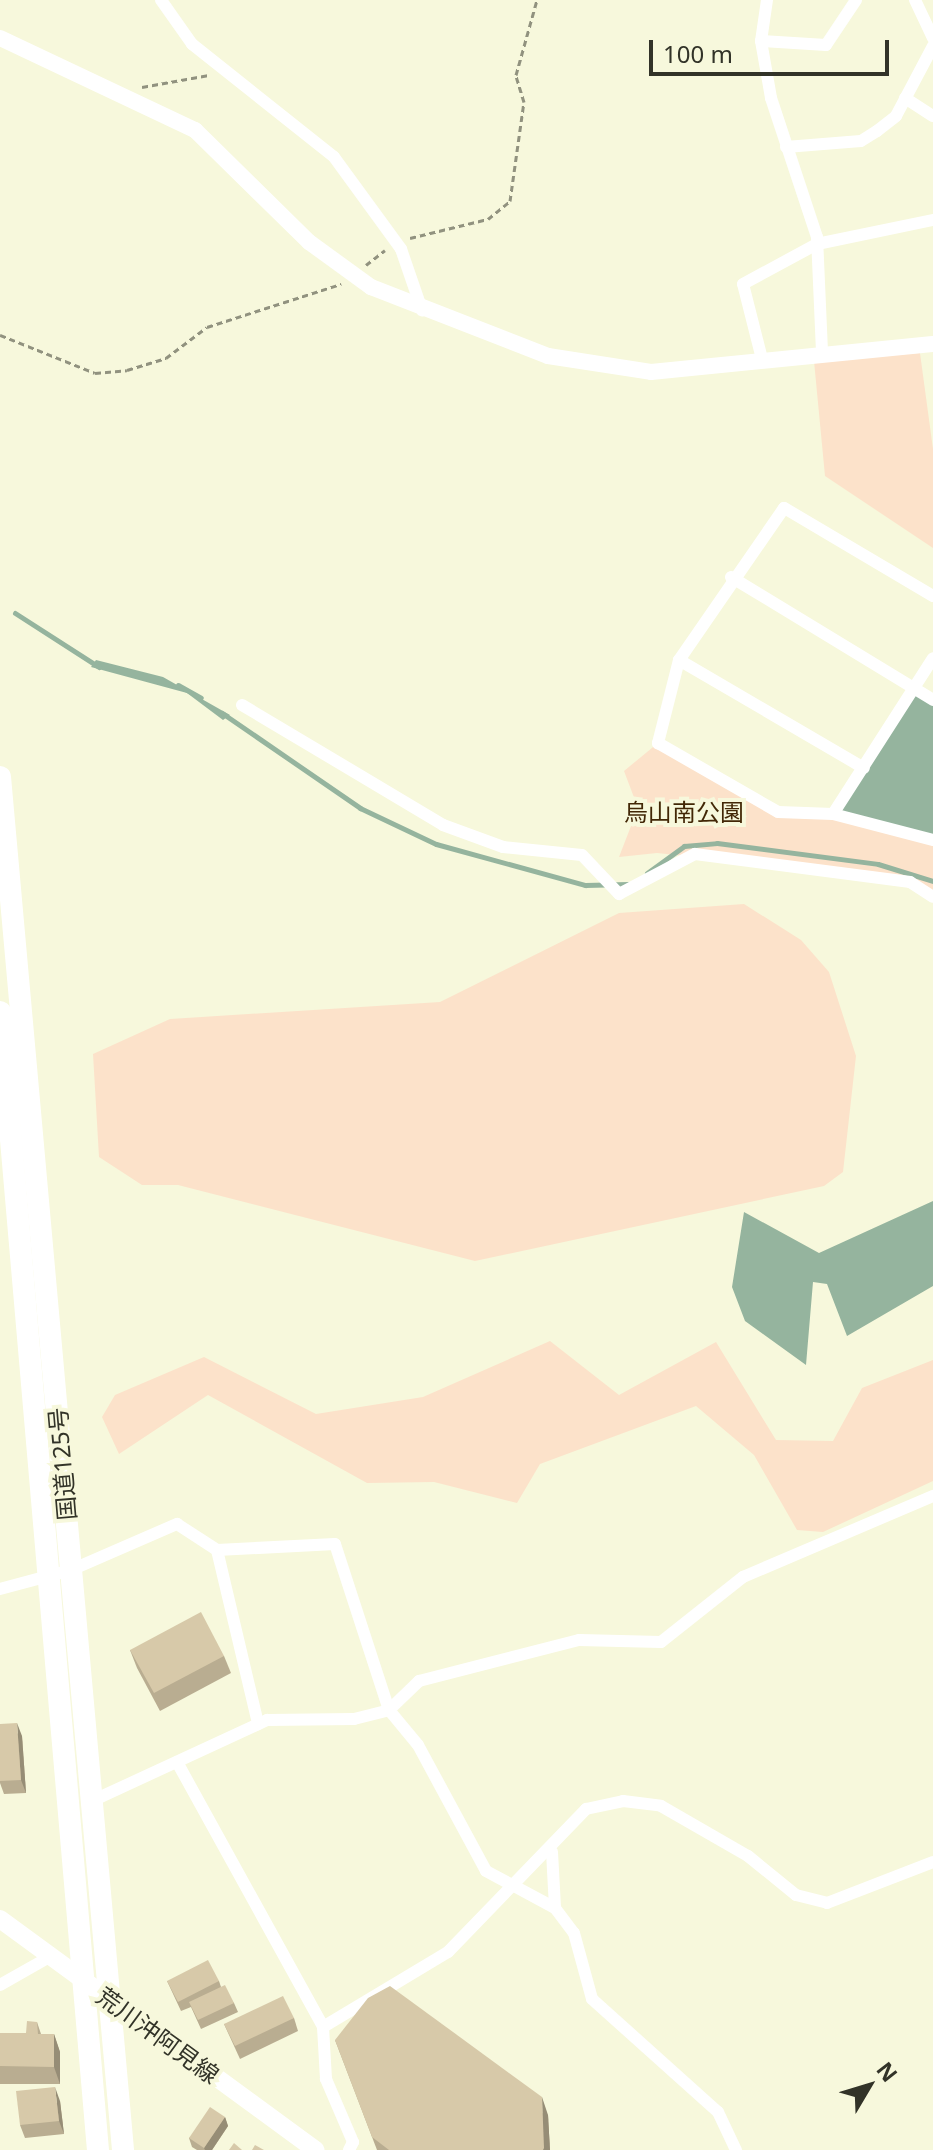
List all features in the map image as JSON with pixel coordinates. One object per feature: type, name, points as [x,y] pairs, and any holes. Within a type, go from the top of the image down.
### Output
[{"type":"highway","name":"国道125号","points":[[0,777],[60,1572],[82,1980],[98,2150]]},
{"type":"highway","name":"国道125号","points":[[0,1012],[60,1572],[94,1800],[123,2150]]},
{"type":"main road","name":"荒川沖阿見線","points":[[0,1919],[316,2150]]},
{"type":"street","points":[[161,0],[192,44],[334,157],[397,241],[422,310]]},
{"type":"street","points":[[767,0],[761,41],[786,147],[817,244],[822,350]]},
{"type":"street","points":[[761,41],[826,45],[856,0]]},
{"type":"street","points":[[915,0],[933,38]]},
{"type":"street","points":[[0,38],[133,95],[195,130],[309,242],[353,275],[422,310],[548,356],[610,369],[762,359],[822,350],[933,344]]},
{"type":"street","points":[[786,147],[861,141],[896,116],[933,46]]},
{"type":"street","points":[[905,98],[933,116]]},
{"type":"street","points":[[762,359],[743,284],[817,244],[933,220]]},
{"type":"street","points":[[933,580],[929,594],[784,508],[731,577],[679,660],[658,743],[778,812],[833,814],[933,840]]},
{"type":"street","points":[[731,577],[933,700]]},
{"type":"street","points":[[833,814],[933,658]]},
{"type":"street","points":[[679,660],[864,768]]},
{"type":"street","points":[[242,705],[443,825],[503,847],[582,855],[619,894],[695,854],[910,882],[933,897]]},
{"type":"street","points":[[94,1800],[258,1724],[354,1719],[389,1710],[419,1681],[579,1640],[661,1642],[743,1577],[933,1496]]},
{"type":"street","points":[[0,1589],[60,1572],[177,1524],[217,1550],[335,1544],[389,1710],[418,1745],[486,1871],[507,1885],[555,1908],[574,1933],[592,1999],[718,2112],[736,2150]]},
{"type":"street","points":[[217,1550],[258,1724]]},
{"type":"street","points":[[177,1762],[323,2027],[326,2079],[353,2142],[349,2150]]},
{"type":"street","points":[[323,2027],[448,1952],[507,1885],[552,1852],[586,1809],[623,1801],[661,1806],[748,1856],[796,1895],[827,1903],[933,1862]]},
{"type":"street","points":[[552,1852],[555,1908]]},
{"type":"street","points":[[0,1985],[51,1956]]},
{"type":"path","points":[[0,335],[95,373],[127,370],[166,358],[207,327],[312,299],[353,275],[397,241],[488,219],[510,201],[524,102],[516,75],[537,0]]},
{"type":"path","points":[[133,95],[142,86],[229,71]]},
{"type":"green space","points":[[920,353],[933,449],[933,548],[825,476],[814,361]]},
{"type":"green space","name":"烏山南公園","points":[[658,743],[778,811],[833,814],[933,840],[933,898],[886,877],[657,853],[619,857],[638,808],[624,771]]},
{"type":"green space","points":[[744,904],[801,940],[829,972],[856,1056],[843,1172],[824,1186],[475,1261],[178,1185],[142,1185],[99,1157],[93,1054],[170,1019],[440,1002],[619,913]]},
{"type":"green space","points":[[550,1341],[619,1395],[716,1342],[776,1440],[833,1441],[862,1388],[933,1360],[933,1481],[823,1532],[797,1530],[754,1455],[696,1406],[540,1464],[517,1503],[434,1482],[367,1483],[208,1395],[119,1454],[102,1417],[115,1395],[204,1357],[316,1414],[423,1397]]},
{"type":"shaded area","points":[[96,660],[163,677],[230,715],[223,720],[187,693],[91,667]]},
{"type":"shaded area","points":[[916,693],[933,704],[933,835],[837,817]]},
{"type":"shaded area","points":[[933,1201],[933,1286],[847,1336],[827,1284],[813,1282],[806,1365],[745,1321],[732,1287],[744,1212],[819,1253]]},
{"type":"building","points":[[201,1612],[224,1656],[154,1693],[130,1650]]},
{"type":"building","points":[[17,1723],[21,1780],[0,1781],[0,1724]]},
{"type":"building","points":[[208,1960],[219,1981],[178,2002],[167,1981]]},
{"type":"building","points":[[225,1985],[234,2003],[198,2020],[189,2002]]},
{"type":"building","points":[[390,1986],[542,2097],[543,2150],[389,2150],[372,2137],[335,2040],[368,1998]]},
{"type":"building","points":[[283,1996],[294,2018],[235,2046],[224,2024]]},
{"type":"building","points":[[27,2021],[37,2022],[38,2034],[54,2034],[54,2067],[0,2066],[0,2033],[26,2033]]},
{"type":"building","points":[[55,2087],[59,2121],[20,2125],[16,2091]]},
{"type":"building","points":[[210,2107],[225,2117],[204,2148],[189,2138]]},
{"type":"building","points":[[234,2143],[242,2150],[229,2150]]},
{"type":"waterway","points":[[15,613],[99,667]]},
{"type":"waterway","points":[[178,685],[201,698]]},
{"type":"waterway","points":[[222,713],[360,808],[436,844],[585,885],[628,884]]},
{"type":"waterway","points":[[647,873],[684,846],[717,843],[878,864],[933,881]]}]
